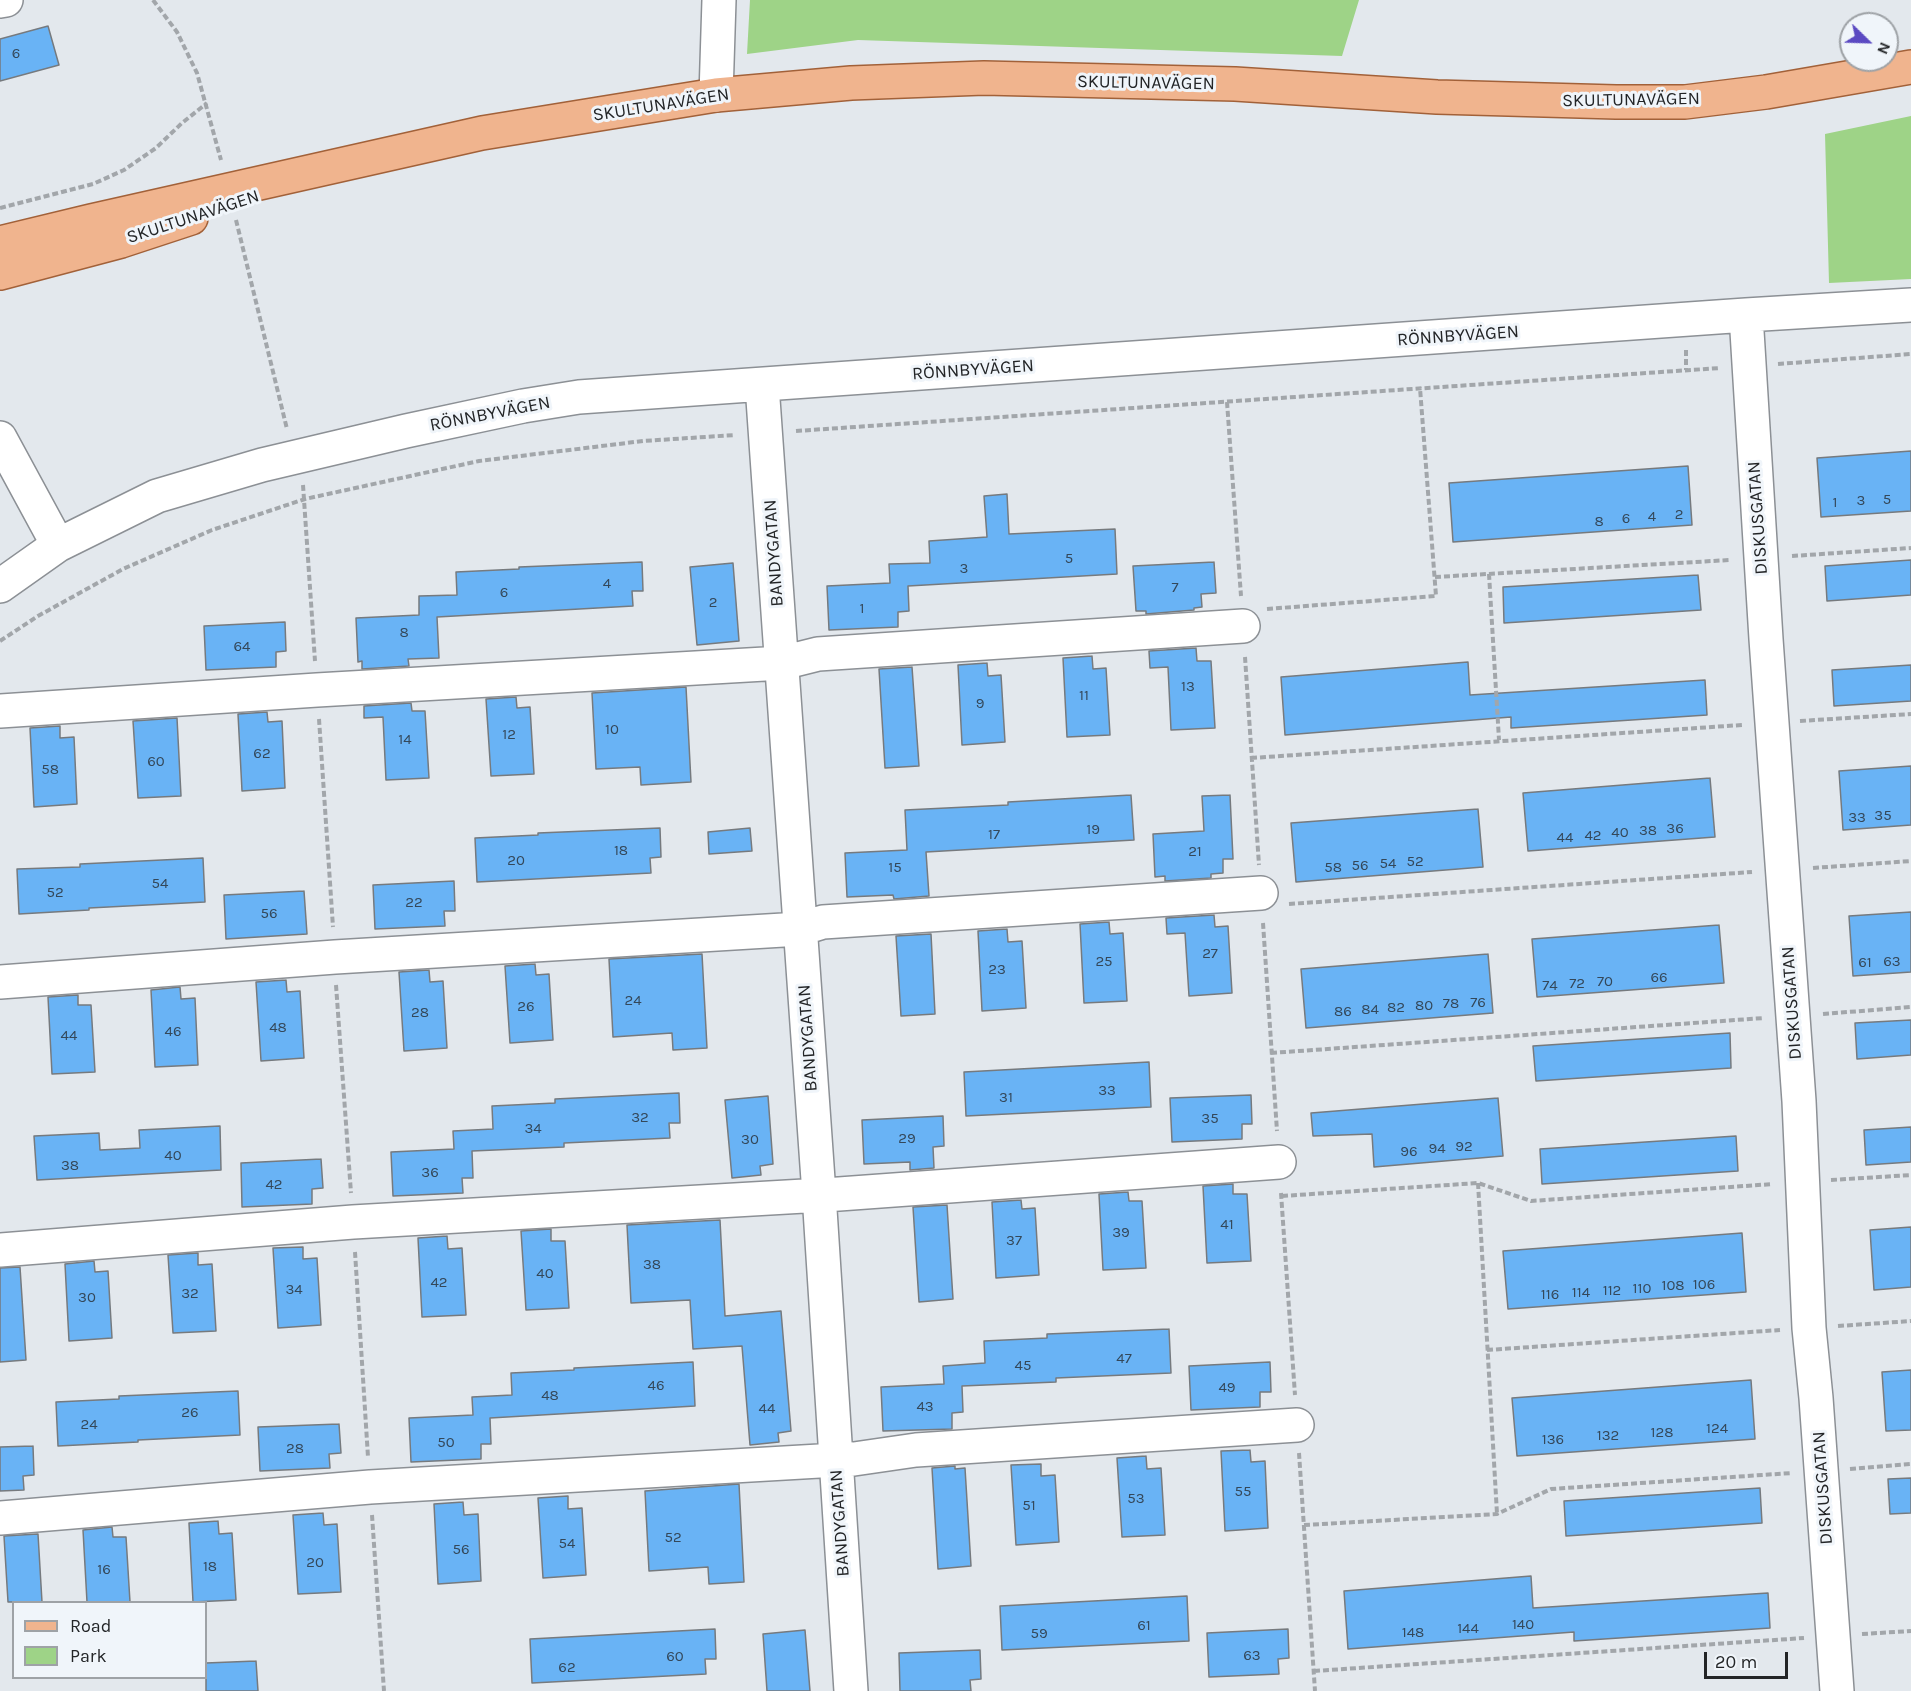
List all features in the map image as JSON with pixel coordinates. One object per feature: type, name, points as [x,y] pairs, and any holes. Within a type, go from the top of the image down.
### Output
[{"type":"main road","name":"SKULTUNAVÄGEN","points":[[0,243],[91,220],[482,133],[716,95],[851,83],[984,78],[1235,84],[1437,97],[1685,102],[1766,92],[1911,67]]},
{"type":"main road","name":"SKULTUNAVÄGEN","points":[[0,273],[121,240],[384,155]]},
{"type":"street","points":[[0,2],[6,0]]},
{"type":"street","points":[[716,95],[719,0]]},
{"type":"street","name":"RÖNNBYVÄGEN","points":[[0,586],[58,545],[157,496],[262,465],[523,406],[568,399],[1746,315],[1911,306]]},
{"type":"street","name":"DISKUSGATAN","points":[[1746,315],[1803,1182],[1809,1328],[1837,1691]]},
{"type":"street","name":"BANDYGATAN","points":[[762,385],[819,1194],[851,1691]]},
{"type":"street","points":[[0,438],[58,545]]},
{"type":"street","points":[[0,711],[782,663],[818,654],[1242,618]]},
{"type":"street","points":[[0,982],[334,957],[800,929],[823,922],[1261,899]]},
{"type":"street","points":[[0,1250],[353,1222],[819,1194],[1279,1162]]},
{"type":"street","points":[[0,1518],[370,1487],[836,1460],[916,1450],[1297,1425]]},
{"type":"path","points":[[153,0],[177,32],[197,73],[224,171]]},
{"type":"path","points":[[0,208],[93,184],[124,170],[156,148],[207,103]]},
{"type":"path","points":[[236,220],[305,499],[384,1691]]},
{"type":"path","points":[[1315,1691],[1227,402],[1911,354]]},
{"type":"path","points":[[1242,618],[1436,596],[1420,388]]},
{"type":"path","points":[[0,641],[38,616],[123,569],[213,530],[305,499]]},
{"type":"path","points":[[1434,577],[1911,548]]},
{"type":"path","points":[[1489,574],[1499,740]]},
{"type":"path","points":[[1251,758],[1911,714]]},
{"type":"path","points":[[1261,899],[1911,861]]},
{"type":"path","points":[[1271,1053],[1911,1007]]},
{"type":"path","points":[[1282,1196],[1478,1183],[1531,1201],[1911,1175]]},
{"type":"path","points":[[1478,1183],[1497,1514]]},
{"type":"path","points":[[1487,1350],[1911,1321]]},
{"type":"path","points":[[1304,1525],[1497,1514],[1551,1489],[1911,1464]]},
{"type":"path","points":[[1314,1671],[1911,1631]]},
{"type":"green space","points":[[750,0],[1359,0],[1342,56],[858,40],[747,54]]},
{"type":"green space","points":[[1911,116],[1911,279],[1829,283],[1825,134]]},
{"type":"building","points":[[48,26],[59,65],[0,81],[0,39]]},
{"type":"building","points":[[1911,451],[1911,511],[1821,517],[1817,458]]},
{"type":"building","points":[[1688,466],[1692,525],[1453,542],[1449,483]]},
{"type":"building","points":[[1007,494],[1009,534],[1115,529],[1117,574],[908,586],[909,611],[898,612],[898,627],[829,630],[827,586],[890,583],[889,564],[930,563],[929,541],[987,537],[984,496]]},
{"type":"building","points":[[1911,560],[1911,595],[1827,601],[1825,566]]},
{"type":"building","points":[[642,562],[643,591],[632,591],[633,606],[437,617],[439,658],[408,659],[409,666],[362,669],[362,661],[358,662],[356,618],[419,615],[419,596],[457,595],[456,572]]},
{"type":"building","points":[[1214,562],[1216,593],[1201,594],[1202,607],[1194,608],[1194,610],[1146,614],[1146,611],[1136,611],[1133,566]]},
{"type":"building","points":[[733,563],[739,641],[697,645],[690,567]]},
{"type":"building","points":[[1698,575],[1701,610],[1504,623],[1503,587]]},
{"type":"building","points":[[285,622],[286,651],[276,652],[276,667],[206,670],[204,626]]},
{"type":"building","points":[[1196,648],[1197,661],[1211,661],[1215,728],[1171,730],[1168,667],[1150,668],[1149,651]]},
{"type":"building","points":[[1092,656],[1093,669],[1106,668],[1110,735],[1067,737],[1063,658]]},
{"type":"building","points":[[1468,662],[1470,695],[1705,680],[1707,715],[1511,728],[1511,717],[1285,735],[1281,677]]},
{"type":"building","points":[[987,663],[988,676],[1001,675],[1005,742],[962,745],[958,665]]},
{"type":"building","points":[[1911,665],[1911,701],[1834,706],[1832,670]]},
{"type":"building","points":[[912,667],[919,766],[885,768],[879,669]]},
{"type":"building","points":[[686,687],[691,782],[641,785],[640,767],[596,769],[592,693]]},
{"type":"building","points":[[516,697],[517,708],[530,707],[534,774],[491,776],[486,699]]},
{"type":"building","points":[[411,703],[412,711],[425,711],[429,778],[386,780],[383,717],[364,718],[364,706]]},
{"type":"building","points":[[267,712],[268,722],[282,721],[285,788],[242,791],[238,714]]},
{"type":"building","points":[[177,718],[181,796],[138,798],[133,721]]},
{"type":"building","points":[[60,726],[60,738],[74,737],[77,804],[34,807],[30,728]]},
{"type":"building","points":[[1911,766],[1911,825],[1843,830],[1839,771]]},
{"type":"building","points":[[1710,778],[1715,837],[1528,851],[1523,793]]},
{"type":"building","points":[[1131,795],[1134,840],[926,852],[929,896],[894,899],[893,895],[847,897],[845,853],[907,850],[905,810],[1008,805],[1008,802]]},
{"type":"building","points":[[1230,795],[1233,859],[1223,859],[1223,873],[1211,874],[1211,878],[1165,881],[1165,876],[1155,877],[1153,834],[1204,831],[1202,796]]},
{"type":"building","points":[[1478,809],[1483,867],[1296,882],[1291,823]]},
{"type":"building","points":[[660,828],[661,857],[650,858],[651,873],[477,882],[475,838]]},
{"type":"building","points":[[750,828],[752,851],[709,854],[708,832]]},
{"type":"building","points":[[203,858],[205,902],[19,914],[17,869]]},
{"type":"building","points":[[454,881],[455,911],[444,911],[445,926],[375,929],[373,885]]},
{"type":"building","points":[[304,891],[307,934],[226,939],[224,895]]},
{"type":"building","points":[[1911,912],[1911,972],[1853,976],[1849,916]]},
{"type":"building","points":[[1214,915],[1215,927],[1228,926],[1232,993],[1189,996],[1185,933],[1167,934],[1166,918]]},
{"type":"building","points":[[1109,922],[1110,934],[1123,933],[1127,1001],[1084,1003],[1080,924]]},
{"type":"building","points":[[1719,925],[1724,983],[1537,997],[1532,939]]},
{"type":"building","points":[[1007,929],[1008,942],[1022,941],[1026,1008],[982,1011],[978,931]]},
{"type":"building","points":[[931,934],[935,1014],[901,1016],[896,936]]},
{"type":"building","points":[[702,954],[707,1048],[673,1050],[672,1033],[613,1037],[609,959]]},
{"type":"building","points":[[1488,954],[1493,1013],[1306,1028],[1301,969]]},
{"type":"building","points":[[535,964],[536,975],[549,974],[553,1040],[510,1043],[505,966]]},
{"type":"building","points":[[429,970],[430,982],[443,981],[447,1048],[404,1051],[399,972]]},
{"type":"building","points":[[286,980],[287,992],[300,991],[304,1058],[261,1061],[256,982]]},
{"type":"building","points":[[180,987],[181,999],[195,998],[198,1065],[155,1067],[151,990]]},
{"type":"building","points":[[78,995],[78,1005],[91,1005],[95,1072],[52,1074],[48,997]]},
{"type":"building","points":[[1911,1020],[1911,1055],[1857,1059],[1855,1023]]},
{"type":"building","points":[[1730,1033],[1731,1068],[1536,1081],[1533,1046]]},
{"type":"building","points":[[1149,1062],[1151,1107],[966,1116],[964,1072]]},
{"type":"building","points":[[679,1093],[680,1123],[669,1123],[670,1138],[564,1143],[564,1147],[472,1151],[473,1178],[462,1178],[463,1193],[393,1196],[391,1152],[454,1149],[453,1131],[493,1129],[492,1106],[555,1103],[555,1099]]},
{"type":"building","points":[[1251,1095],[1252,1124],[1242,1124],[1242,1139],[1172,1142],[1170,1098]]},
{"type":"building","points":[[768,1096],[773,1164],[760,1166],[761,1175],[732,1178],[725,1100]]},
{"type":"building","points":[[1498,1098],[1503,1156],[1374,1167],[1372,1134],[1313,1136],[1311,1113]]},
{"type":"building","points":[[943,1116],[944,1146],[933,1147],[934,1168],[910,1170],[910,1162],[864,1164],[862,1120]]},
{"type":"building","points":[[220,1126],[221,1170],[37,1180],[34,1136],[99,1133],[100,1150],[140,1148],[139,1130]]},
{"type":"building","points":[[1911,1127],[1911,1162],[1866,1165],[1864,1130]]},
{"type":"building","points":[[1736,1136],[1738,1171],[1542,1184],[1540,1149]]},
{"type":"building","points":[[321,1159],[323,1188],[312,1189],[312,1204],[242,1207],[241,1163]]},
{"type":"building","points":[[1233,1184],[1233,1194],[1247,1194],[1251,1261],[1207,1263],[1203,1186]]},
{"type":"building","points":[[1128,1192],[1129,1201],[1142,1201],[1146,1268],[1103,1270],[1099,1194]]},
{"type":"building","points":[[1021,1200],[1022,1209],[1035,1208],[1039,1275],[996,1278],[992,1202]]},
{"type":"building","points":[[947,1205],[953,1299],[919,1302],[913,1207]]},
{"type":"building","points":[[720,1220],[725,1316],[781,1311],[791,1431],[778,1433],[779,1442],[750,1445],[742,1346],[693,1349],[690,1300],[631,1303],[627,1225]]},
{"type":"building","points":[[1911,1227],[1911,1287],[1874,1290],[1870,1230]]},
{"type":"building","points":[[551,1229],[551,1241],[565,1241],[569,1308],[526,1310],[521,1231]]},
{"type":"building","points":[[1742,1233],[1746,1292],[1508,1309],[1503,1251]]},
{"type":"building","points":[[447,1236],[448,1249],[462,1248],[466,1315],[422,1317],[418,1238]]},
{"type":"building","points":[[303,1247],[303,1259],[317,1258],[321,1325],[278,1328],[273,1248]]},
{"type":"building","points":[[198,1253],[198,1265],[212,1264],[216,1331],[173,1333],[168,1255]]},
{"type":"building","points":[[94,1261],[95,1272],[108,1271],[112,1338],[69,1341],[65,1264]]},
{"type":"building","points":[[20,1267],[26,1360],[0,1362],[0,1268]]},
{"type":"building","points":[[1169,1329],[1171,1373],[1056,1378],[1056,1382],[962,1386],[963,1412],[952,1413],[952,1429],[883,1431],[881,1387],[944,1384],[943,1366],[985,1363],[984,1341],[1047,1338],[1047,1334]]},
{"type":"building","points":[[693,1362],[695,1406],[490,1418],[491,1444],[481,1444],[481,1459],[411,1462],[409,1418],[473,1415],[472,1397],[512,1395],[511,1373]]},
{"type":"building","points":[[1270,1362],[1271,1392],[1260,1392],[1260,1407],[1191,1410],[1189,1366]]},
{"type":"building","points":[[1911,1370],[1911,1430],[1886,1431],[1882,1372]]},
{"type":"building","points":[[1751,1380],[1755,1439],[1517,1456],[1512,1398]]},
{"type":"building","points":[[238,1391],[240,1435],[58,1446],[56,1402],[119,1399],[119,1396]]},
{"type":"building","points":[[339,1424],[341,1453],[329,1454],[330,1468],[260,1471],[258,1427]]},
{"type":"building","points":[[33,1446],[34,1475],[23,1476],[24,1490],[0,1491],[0,1447]]},
{"type":"building","points":[[1250,1450],[1251,1462],[1265,1461],[1268,1528],[1225,1531],[1221,1451]]},
{"type":"building","points":[[1146,1456],[1147,1469],[1161,1468],[1165,1535],[1122,1537],[1117,1458]]},
{"type":"building","points":[[1041,1464],[1041,1476],[1055,1475],[1059,1542],[1016,1545],[1011,1465]]},
{"type":"building","points":[[955,1466],[955,1469],[965,1468],[971,1566],[938,1569],[932,1468]]},
{"type":"building","points":[[1911,1478],[1911,1513],[1890,1514],[1888,1479]]},
{"type":"building","points":[[739,1484],[744,1582],[709,1584],[708,1567],[649,1571],[645,1491]]},
{"type":"building","points":[[1760,1488],[1762,1523],[1566,1536],[1564,1501]]},
{"type":"building","points":[[568,1496],[568,1509],[582,1508],[586,1575],[543,1578],[538,1498]]},
{"type":"building","points":[[463,1502],[464,1515],[478,1514],[481,1581],[438,1584],[434,1504]]},
{"type":"building","points":[[323,1513],[324,1525],[337,1524],[341,1592],[298,1594],[293,1515]]},
{"type":"building","points":[[218,1521],[219,1534],[232,1533],[236,1600],[193,1601],[189,1523]]},
{"type":"building","points":[[112,1527],[113,1537],[126,1537],[130,1601],[87,1601],[83,1530]]},
{"type":"building","points":[[38,1534],[42,1601],[8,1602],[4,1536]]},
{"type":"building","points":[[1531,1576],[1533,1608],[1768,1593],[1770,1628],[1574,1641],[1574,1632],[1348,1649],[1344,1591]]},
{"type":"building","points":[[1187,1596],[1189,1641],[1002,1650],[1000,1606]]},
{"type":"building","points":[[715,1629],[716,1659],[705,1659],[706,1674],[532,1683],[530,1639]]},
{"type":"building","points":[[1288,1629],[1289,1658],[1278,1659],[1279,1674],[1209,1677],[1207,1633]]},
{"type":"building","points":[[805,1630],[810,1691],[767,1691],[763,1634]]},
{"type":"building","points":[[980,1650],[981,1679],[970,1680],[971,1691],[900,1691],[899,1653]]},
{"type":"building","points":[[256,1661],[258,1691],[206,1691],[207,1663]]}]
